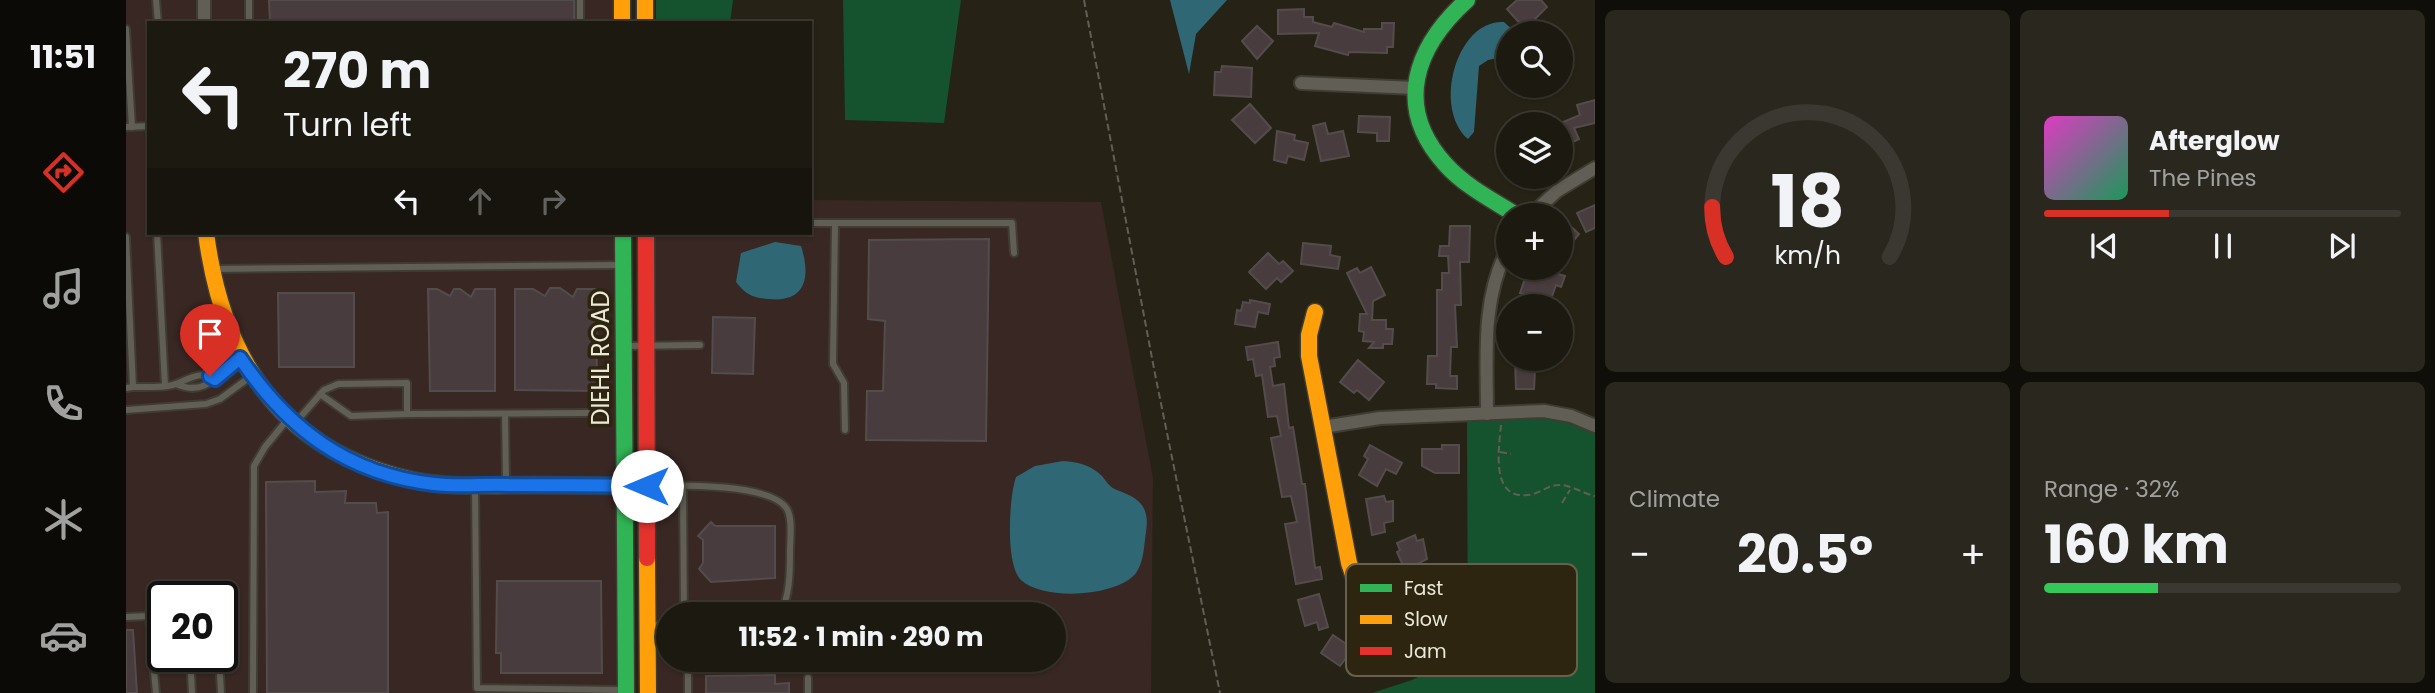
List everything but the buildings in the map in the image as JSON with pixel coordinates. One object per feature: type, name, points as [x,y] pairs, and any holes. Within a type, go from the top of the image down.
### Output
[{"type":"street","points":[[204,0],[204,21]]},
{"type":"street","points":[[622,0],[622,21]]},
{"type":"street","points":[[645,0],[645,21]]},
{"type":"street","points":[[1467,0],[1432,36],[1421,60],[1415,88],[1420,118],[1437,154],[1456,174],[1499,203]]},
{"type":"street","points":[[1301,83],[1415,88]]},
{"type":"street","points":[[1544,203],[1557,191],[1595,168]]},
{"type":"street","points":[[206,235],[209,270],[220,316],[240,358],[291,421],[328,448],[372,470],[416,481],[475,485],[625,486]]},
{"type":"street","name":"DIEHL ROAD","points":[[623,235],[626,691]]},
{"type":"street","name":"DIEHL ROAD","points":[[646,235],[648,693]]},
{"type":"street","points":[[1487,414],[1489,307],[1496,278]]},
{"type":"street","points":[[1315,312],[1307,346],[1349,564]]},
{"type":"street","points":[[1323,427],[1380,418],[1554,412],[1595,426]]},
{"type":"lane","points":[[156,0],[158,21]]},
{"type":"lane","points":[[249,0],[249,21]]},
{"type":"lane","points":[[580,0],[580,21]]},
{"type":"lane","points":[[126,29],[129,127],[147,127]]},
{"type":"lane","points":[[812,223],[1012,223],[1014,253]]},
{"type":"lane","points":[[835,224],[833,365],[844,383],[845,430]]},
{"type":"lane","points":[[157,235],[165,386]]},
{"type":"lane","points":[[126,237],[130,387],[165,386],[176,384],[186,377],[210,376],[215,379]]},
{"type":"lane","points":[[209,270],[233,267],[623,265]]},
{"type":"lane","points":[[624,346],[699,345]]},
{"type":"lane","points":[[176,384],[187,389],[210,385],[240,358]]},
{"type":"lane","points":[[126,410],[206,404],[220,399],[252,376]]},
{"type":"lane","points":[[253,693],[254,466],[265,447],[291,421],[320,394],[338,384],[407,383],[407,414]]},
{"type":"lane","points":[[320,394],[351,416],[588,413]]},
{"type":"lane","points":[[505,414],[506,485]]},
{"type":"lane","points":[[475,485],[477,688],[626,691]]},
{"type":"lane","points":[[625,486],[734,487],[779,501],[786,507],[789,515],[790,553],[785,602]]},
{"type":"lane","points":[[683,486],[684,602]]},
{"type":"lane","points":[[126,617],[147,615]]},
{"type":"lane","points":[[648,625],[656,625]]},
{"type":"lane","points":[[154,672],[156,693]]},
{"type":"lane","points":[[191,672],[192,693]]},
{"type":"lane","points":[[220,672],[221,693]]},
{"type":"lane","points":[[688,672],[688,693]]},
{"type":"lane","points":[[808,678],[808,693]]},
{"type":"path","points":[[1084,0],[1156,379],[1220,693]]},
{"type":"path","points":[[1502,413],[1500,477],[1511,492],[1528,495],[1562,484],[1595,496]]},
{"type":"path","points":[[1499,452],[1511,454]]},
{"type":"path","points":[[1562,503],[1570,489]]},
{"type":"shaded area","points":[[126,0],[615,0],[615,21],[147,21],[147,235],[614,235],[619,693],[126,693]]},
{"type":"shaded area","points":[[812,200],[1101,202],[1153,478],[1151,693],[654,693],[652,235],[812,235]]},
{"type":"green space","points":[[656,0],[733,0],[730,21],[656,21]]},
{"type":"green space","points":[[843,0],[961,0],[944,123],[845,120]]},
{"type":"green space","points":[[1537,417],[1565,422],[1595,433],[1595,693],[1372,693],[1420,676],[1577,676],[1577,564],[1468,564],[1467,422]]},
{"type":"water","points":[[1170,0],[1227,0],[1196,34],[1189,74]]},
{"type":"water","points":[[1496,23],[1496,58],[1479,66],[1474,132],[1468,139],[1457,125],[1452,107],[1451,87],[1462,49],[1473,35],[1487,25]]},
{"type":"water","points":[[775,242],[801,246],[805,268],[803,286],[791,297],[754,297],[736,282],[741,253]]},
{"type":"water","points":[[1063,461],[1079,463],[1093,469],[1112,487],[1137,500],[1144,509],[1147,523],[1142,559],[1139,569],[1127,581],[1097,591],[1062,593],[1031,587],[1021,580],[1016,572],[1012,560],[1010,530],[1016,477],[1035,466]]},
{"type":"traffic: fast","points":[[1467,0],[1434,37],[1417,78],[1416,100],[1420,121],[1430,143],[1446,165],[1462,180],[1497,203]]},
{"type":"traffic: fast","points":[[623,235],[626,693]]},
{"type":"traffic: slow","points":[[622,0],[622,21]]},
{"type":"traffic: slow","points":[[645,0],[645,21]]},
{"type":"traffic: slow","points":[[206,235],[214,280],[227,323],[245,361],[268,395],[296,425],[330,449],[370,468],[417,481],[461,485],[534,485]]},
{"type":"traffic: slow","points":[[1315,312],[1309,335],[1309,356],[1349,564]]},
{"type":"traffic: slow","points":[[647,558],[648,693]]},
{"type":"traffic: jam","points":[[646,235],[647,558]]},
{"type":"traffic: jam","points":[[534,485],[625,486]]},
{"type":"route","points":[[210,376],[215,379],[240,358],[276,407],[294,423],[341,456],[388,475],[443,484],[647,486]]}]
